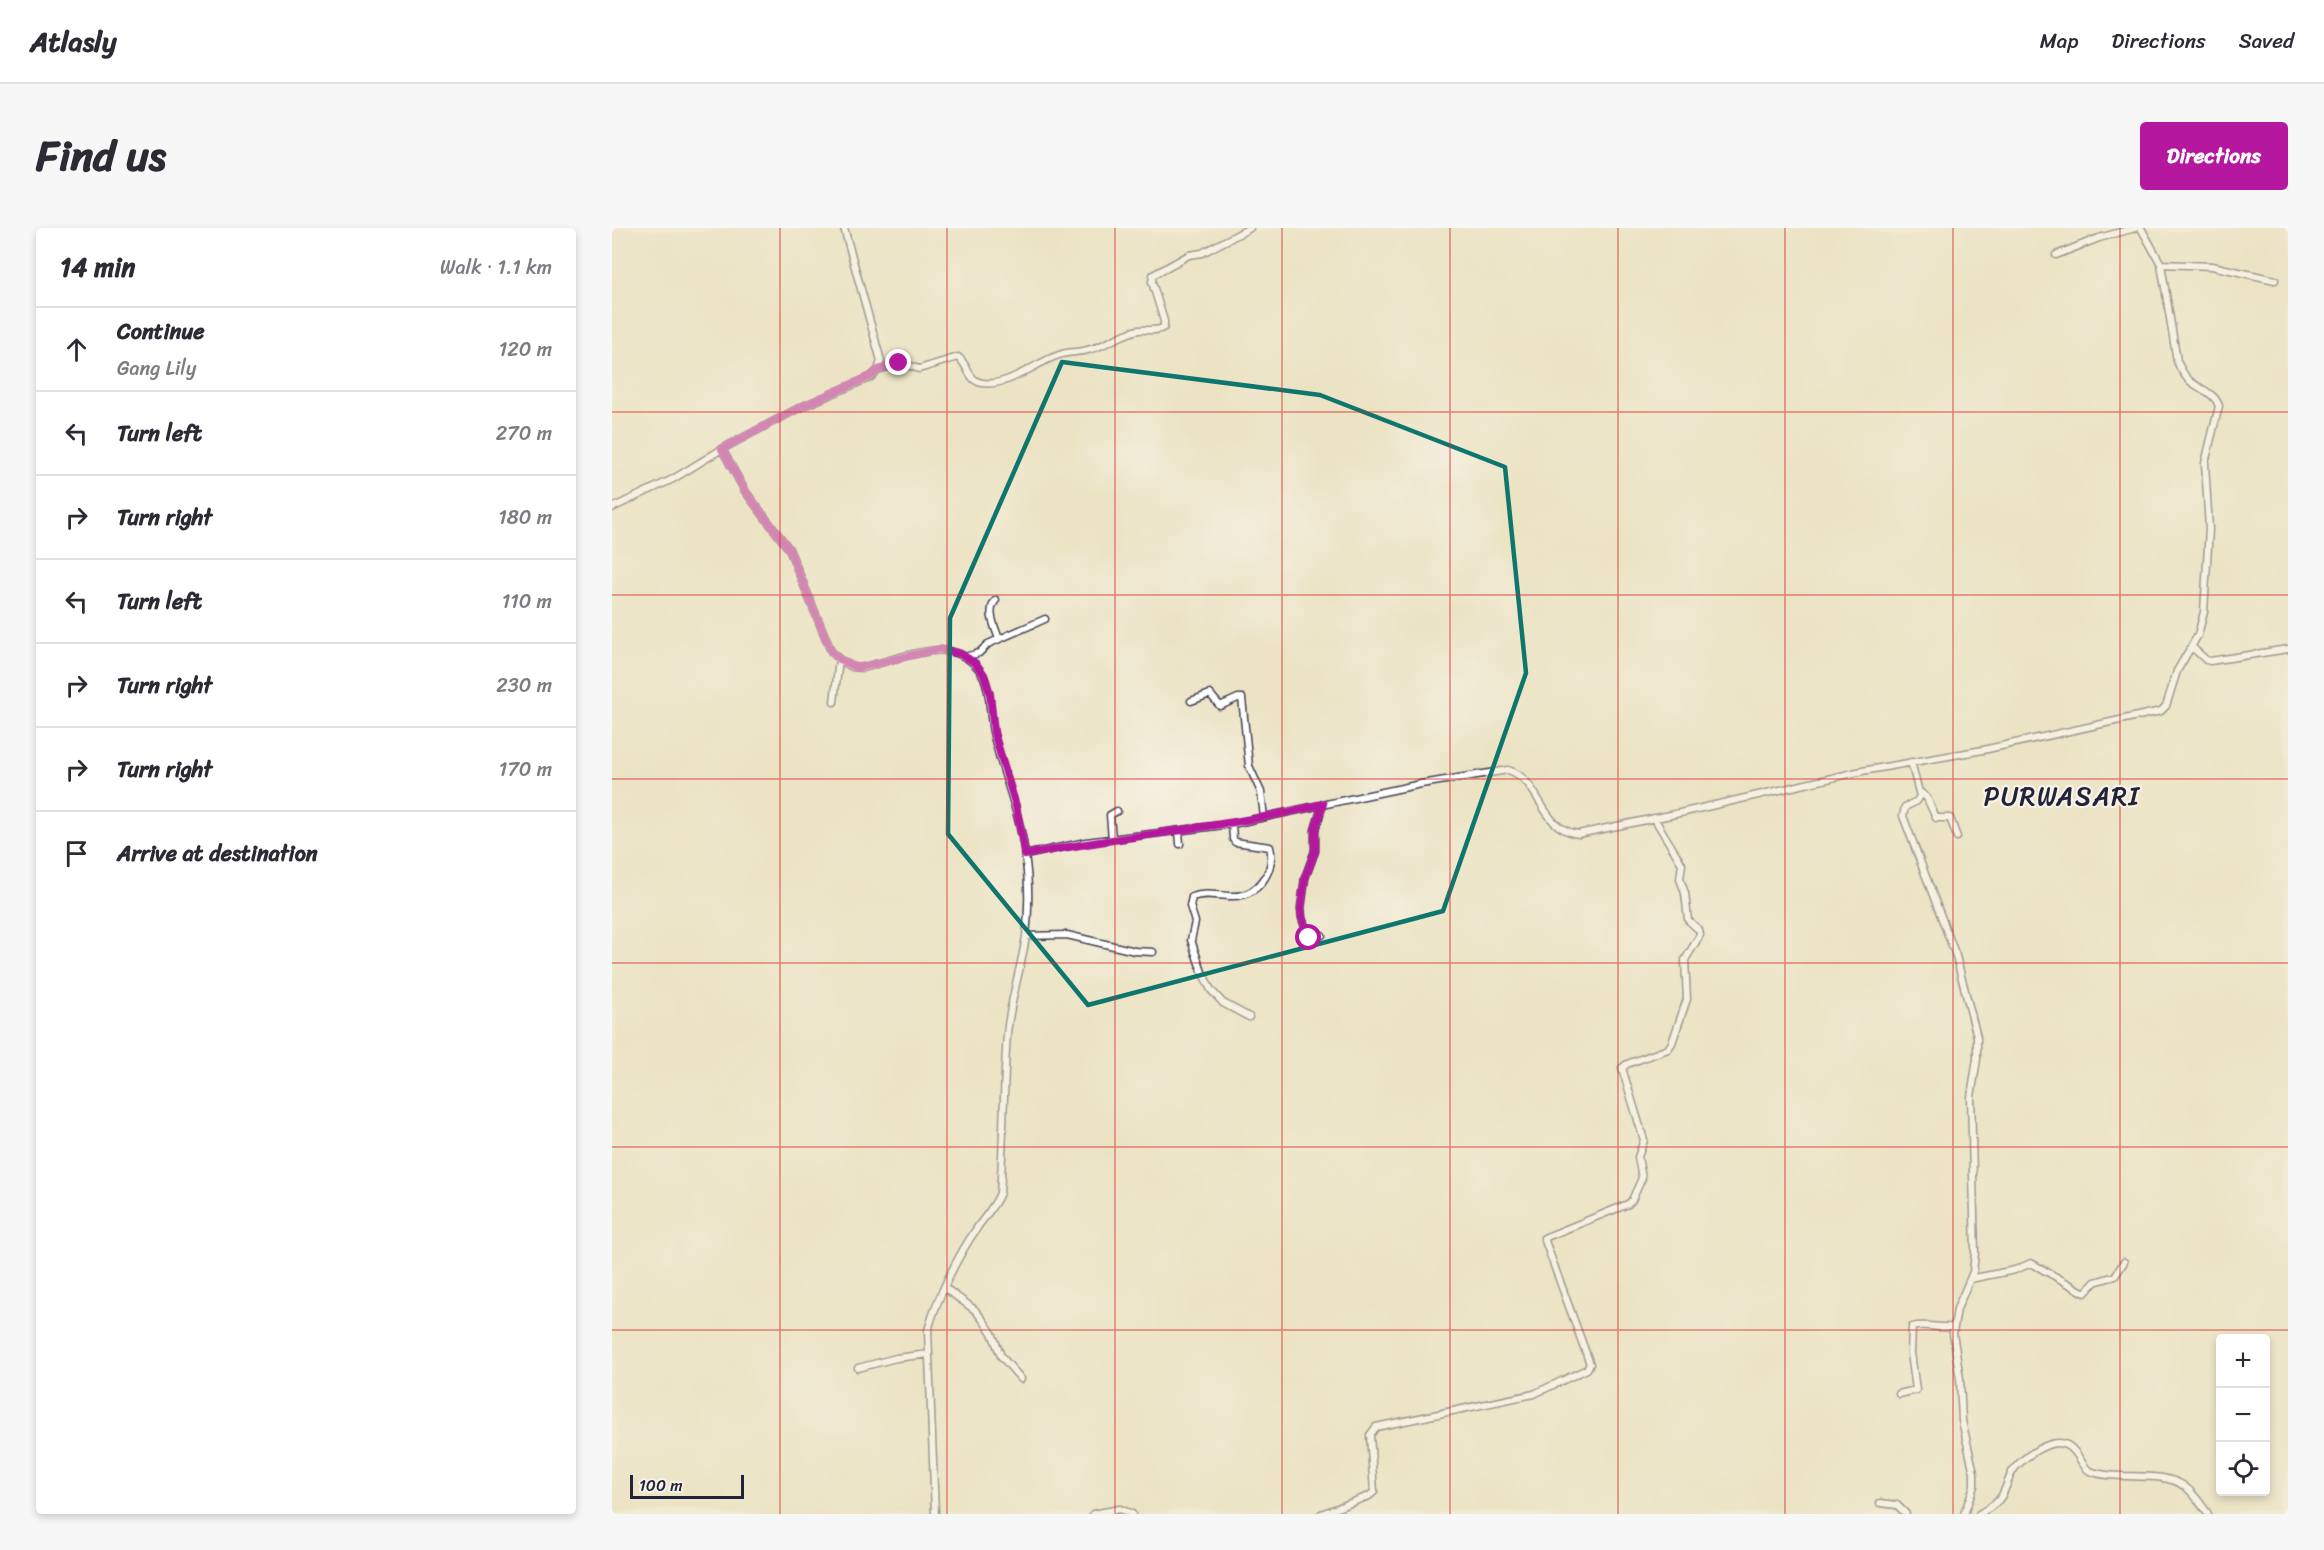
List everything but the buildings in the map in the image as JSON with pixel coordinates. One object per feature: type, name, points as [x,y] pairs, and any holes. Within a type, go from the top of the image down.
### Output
[{"type":"street","points":[[844,228],[881,361],[878,370]]},
{"type":"street","points":[[612,508],[673,479],[722,449],[799,408],[871,376],[878,370],[902,363],[919,369],[957,357],[962,360],[974,380],[980,383],[992,383],[1059,355],[1090,350],[1139,330],[1160,330],[1164,327],[1164,321],[1152,282],[1153,275],[1189,255],[1202,253],[1250,228]]},
{"type":"street","points":[[2056,255],[2099,238],[2135,228]]},
{"type":"street","points":[[1025,855],[1112,839],[1232,824],[1421,784],[1508,770],[1518,773],[1527,781],[1544,811],[1559,828],[1578,834],[1862,771],[1983,750],[2161,711],[2166,706],[2177,671],[2192,647],[2204,612],[2209,529],[2205,463],[2219,406],[2211,394],[2183,374],[2177,361],[2161,264],[2141,228]]},
{"type":"street","points":[[2161,264],[2212,266],[2275,279]]},
{"type":"street","points":[[722,449],[745,491],[789,549],[824,636],[831,651],[839,659],[857,668],[939,649],[950,650],[975,663],[984,675],[990,694],[994,733],[1016,806],[1025,855],[1028,899],[1026,936],[1007,1033],[1000,1193],[997,1201],[976,1229],[934,1310],[928,1330],[935,1514]]},
{"type":"street","points":[[996,600],[993,604],[992,616],[999,639]]},
{"type":"street","points":[[965,657],[979,653],[984,647],[999,639],[1045,620]]},
{"type":"street","points":[[2192,647],[2210,661],[2288,649]]},
{"type":"street","points":[[834,702],[839,659]]},
{"type":"street","points":[[1191,701],[1210,694],[1220,706],[1242,698],[1249,766],[1260,789],[1263,817]]},
{"type":"street","points":[[1911,762],[1919,799],[1905,807],[1903,816],[1956,956],[1977,1037],[1977,1059],[1971,1107],[1975,1253],[1970,1280],[1958,1309],[1954,1326],[1954,1352],[1960,1379],[1962,1421],[1974,1473],[1974,1486],[1964,1514]]},
{"type":"street","points":[[1919,792],[1927,798],[1935,817],[1950,818],[1957,837]]},
{"type":"street","points":[[1322,935],[1309,938],[1301,911],[1305,878],[1315,851],[1315,830],[1323,804]]},
{"type":"street","points":[[1112,839],[1110,815],[1117,812]]},
{"type":"street","points":[[1320,1514],[1369,1496],[1374,1492],[1370,1435],[1376,1427],[1539,1392],[1589,1367],[1590,1360],[1544,1238],[1628,1204],[1642,1178],[1638,1157],[1644,1140],[1622,1068],[1668,1048],[1672,1043],[1688,999],[1685,960],[1700,935],[1699,930],[1688,920],[1685,893],[1680,879],[1682,864],[1654,818]]},
{"type":"street","points":[[1232,824],[1234,842],[1270,847],[1269,873],[1264,881],[1242,895],[1232,897],[1218,894],[1192,897],[1190,906],[1195,922],[1191,940],[1210,990],[1223,1003],[1249,1017]]},
{"type":"street","points":[[1179,831],[1180,844]]},
{"type":"street","points":[[1026,936],[1068,935],[1135,951],[1153,952]]},
{"type":"street","points":[[1970,1280],[2015,1270],[2031,1263],[2085,1293],[2095,1281],[2115,1276],[2124,1262]]},
{"type":"street","points":[[945,1288],[975,1310],[992,1333],[1001,1356],[1021,1379]]},
{"type":"street","points":[[1899,1394],[1916,1390],[1911,1353],[1912,1327],[1926,1326],[1941,1329],[1954,1326]]},
{"type":"street","points":[[858,1368],[896,1358],[928,1354]]},
{"type":"street","points":[[1979,1514],[2000,1498],[2013,1471],[2019,1464],[2041,1449],[2056,1444],[2078,1452],[2086,1468],[2092,1472],[2122,1477],[2150,1476],[2180,1484],[2188,1489],[2208,1514]]},
{"type":"street","points":[[1880,1503],[1897,1505],[1906,1514]]},
{"type":"street","points":[[1092,1514],[1123,1510],[1132,1514]]},
{"type":"highlighted area","points":[[1062,362],[1320,395],[1505,467],[1526,673],[1443,911],[1088,1005],[948,834],[950,618]]},
{"type":"district","name":"PURWASARI","points":[[2062,796]]},
{"type":"route","points":[[899,363],[878,370],[871,376],[799,408],[722,449],[745,491],[789,549],[831,651],[839,659],[857,668],[939,649],[961,654],[975,663],[984,675],[990,694],[994,733],[1016,806],[1025,855],[1086,842],[1232,824],[1323,804],[1315,830],[1315,851],[1305,878],[1301,908],[1309,938]]}]
